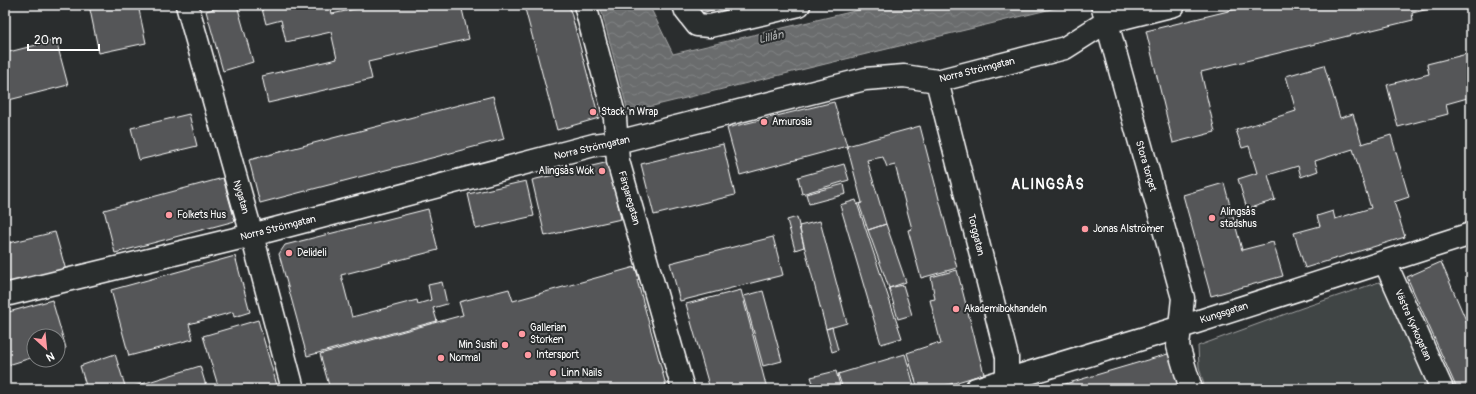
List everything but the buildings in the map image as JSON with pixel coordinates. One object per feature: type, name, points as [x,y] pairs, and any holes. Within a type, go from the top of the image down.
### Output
[{"type":"street","name":"Nygatan","points":[[187,5],[252,235],[293,389]]},
{"type":"street","name":"Färgaregatan","points":[[585,5],[615,118],[618,142],[618,161],[683,389]]},
{"type":"street","points":[[684,5],[686,11],[697,25],[710,26],[799,5]]},
{"type":"street","name":"Norra Strömgatan","points":[[5,296],[252,235],[594,145],[618,142],[865,79],[904,76],[937,81],[1065,48],[1104,13],[1174,5]]},
{"type":"street","name":"Stora torget","points":[[1104,13],[1183,298],[1178,346],[1190,389]]},
{"type":"street","name":"Torggatan","points":[[937,81],[1007,357],[1007,384]]},
{"type":"street","name":"Kungsgatan","points":[[976,389],[1007,384],[1471,234]]},
{"type":"street","name":"Västra Kyrkogatan","points":[[1385,262],[1442,389]]},
{"type":"shaded area","points":[[1379,282],[1403,299],[1444,389],[1205,389],[1199,367],[1198,346]]},
{"type":"water","name":"Lillån","points":[[600,5],[649,5],[673,54],[880,5],[1068,5],[628,112]]},
{"type":"place","name":"Stack 'n Wrap","points":[[593,112]]},
{"type":"place","name":"Amurosia","points":[[764,122]]},
{"type":"place","name":"Alingsås Wok","points":[[602,171]]},
{"type":"place","name":"Folkets Hus","points":[[169,215]]},
{"type":"place","name":"Alingsås stadshus","points":[[1212,218]]},
{"type":"place","name":"Jonas Alströmer","points":[[1085,229]]},
{"type":"place","name":"Delideli","points":[[289,253]]},
{"type":"place","name":"Akademibokhandeln","points":[[956,309]]},
{"type":"place","name":"Gallerian Storken","points":[[522,334]]},
{"type":"place","name":"Min Sushi","points":[[505,345]]},
{"type":"place","name":"Intersport","points":[[528,355]]},
{"type":"place","name":"Normal","points":[[441,358]]},
{"type":"place","name":"Linn Nails","points":[[553,373]]},
{"type":"district","name":"ALINGSÅS","points":[[1048,184]]}]
